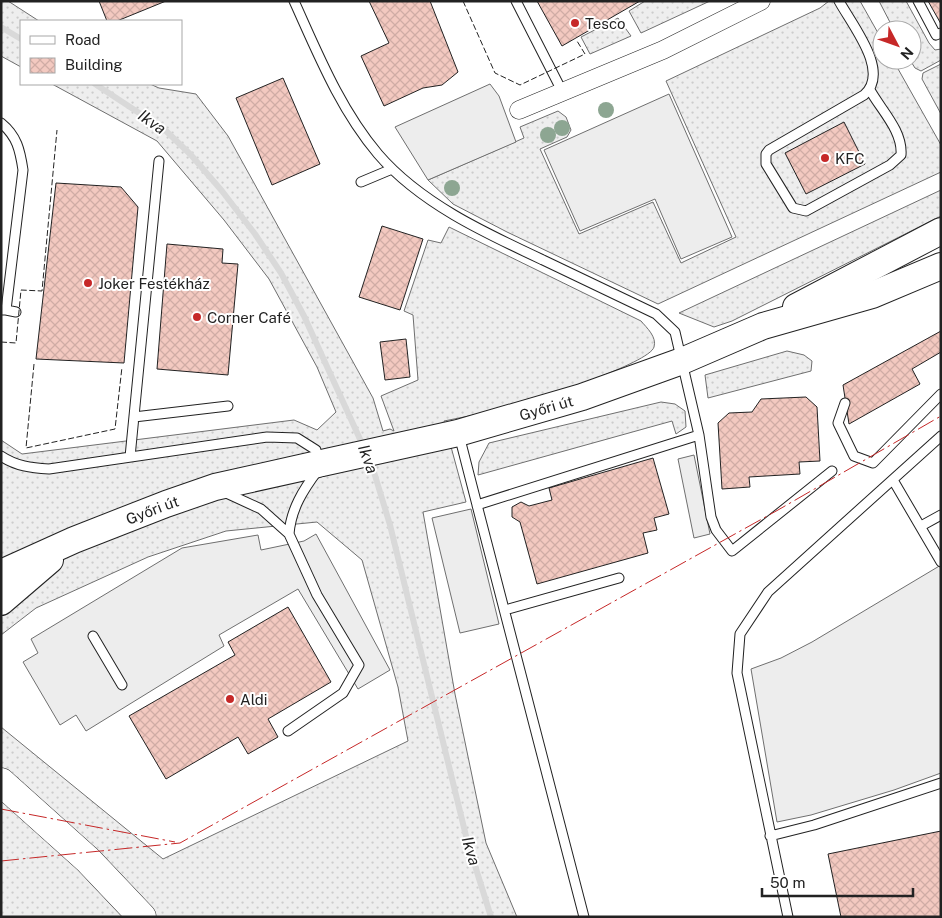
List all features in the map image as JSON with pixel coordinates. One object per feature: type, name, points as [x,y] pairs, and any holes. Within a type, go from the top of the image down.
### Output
[{"type":"main road","name":"Győri út","points":[[1,572],[74,540],[214,487],[458,433],[582,397],[682,361],[763,326],[815,295],[941,230]]},
{"type":"main road","name":"Győri út","points":[[763,326],[872,295],[941,266]]},
{"type":"main road","name":"Győri út","points":[[1,602],[74,540]]},
{"type":"main road","points":[[1,782],[88,860],[142,917]]},
{"type":"street","points":[[519,110],[663,50],[761,1]]},
{"type":"lane","points":[[294,1],[320,60],[349,115],[378,154],[392,169],[426,195],[472,225],[656,314],[675,332],[699,435],[711,517],[716,530],[732,551],[832,471]]},
{"type":"lane","points":[[516,1],[563,93]]},
{"type":"lane","points":[[839,1],[872,61],[874,80],[870,90],[766,154],[766,164],[793,208],[806,211],[890,164],[901,155],[902,148],[895,130],[870,90]]},
{"type":"lane","points":[[918,1],[936,35],[941,33]]},
{"type":"lane","points":[[1,123],[11,131],[20,148],[23,170],[4,310],[16,312]]},
{"type":"lane","points":[[130,457],[159,161]]},
{"type":"lane","points":[[361,182],[392,169]]},
{"type":"lane","points":[[845,403],[838,423],[848,448],[854,456],[873,463],[941,394]]},
{"type":"lane","points":[[134,417],[228,406]]},
{"type":"lane","points":[[458,433],[584,917]]},
{"type":"lane","points":[[477,505],[699,435]]},
{"type":"lane","points":[[788,917],[737,673],[740,634],[768,592],[941,436]]},
{"type":"lane","points":[[1,456],[28,468],[49,469],[267,437],[297,438],[316,450],[326,462],[304,488],[290,516],[289,534]]},
{"type":"lane","points":[[893,480],[941,562]]},
{"type":"lane","points":[[214,487],[261,509],[289,534],[317,595],[359,665],[343,693],[288,731]]},
{"type":"lane","points":[[921,526],[941,515]]},
{"type":"lane","points":[[505,610],[619,578]]},
{"type":"lane","points":[[93,636],[122,685]]},
{"type":"lane","points":[[770,836],[814,824],[941,783]]},
{"type":"shaded area","points":[[1,1],[8,1],[37,20],[20,20],[20,66],[1,56]]},
{"type":"shaded area","points":[[645,1],[710,1],[641,33],[629,11]]},
{"type":"shaded area","points":[[829,1],[860,1],[872,22],[872,70],[899,70],[941,145],[941,172],[658,304],[453,204],[428,180],[524,138],[520,127],[558,111],[566,117],[571,130],[567,137],[540,149],[579,234],[653,202],[681,263],[736,237],[666,81],[820,8]]},
{"type":"shaded area","points":[[879,1],[906,1],[916,20],[889,20]]},
{"type":"shaded area","points":[[618,18],[631,36],[590,54],[581,37]]},
{"type":"shaded area","points":[[922,30],[935,50],[941,49],[941,60],[921,71],[919,70],[922,70]]},
{"type":"shaded area","points":[[941,64],[941,114],[922,79],[923,73]]},
{"type":"shaded area","points":[[490,84],[499,96],[516,142],[428,180],[395,127]]},
{"type":"shaded area","points":[[54,85],[152,85],[159,88],[196,94],[228,136],[373,398],[383,431],[390,429],[394,431],[381,396],[418,380],[413,315],[404,311],[428,240],[441,243],[449,227],[641,321],[653,336],[654,347],[648,354],[614,371],[515,406],[444,421],[466,502],[423,512],[455,694],[486,843],[517,917],[1,917],[1,727],[163,859],[408,741],[398,687],[362,560],[317,522],[226,531],[148,557],[36,608],[1,635],[1,440],[22,454],[294,420],[317,430],[336,412],[317,367],[269,279],[224,220],[157,141]]},
{"type":"shaded area","points":[[669,94],[732,237],[681,259],[655,199],[580,231],[544,150]]},
{"type":"shaded area","points":[[941,190],[941,216],[732,321],[714,327],[679,313]]},
{"type":"shaded area","points":[[787,351],[804,355],[812,361],[811,371],[708,398],[705,375]]},
{"type":"shaded area","points":[[661,402],[675,404],[685,411],[686,427],[676,434],[672,421],[478,475],[479,462],[489,443]]},
{"type":"shaded area","points":[[694,455],[710,534],[694,538],[678,459]]},
{"type":"shaded area","points":[[471,509],[499,624],[460,633],[432,518]]},
{"type":"shaded area","points":[[316,534],[390,670],[358,689],[298,589],[219,635],[224,646],[86,731],[76,715],[60,725],[23,662],[38,653],[31,639],[182,548],[258,535],[261,550],[304,541]]},
{"type":"shaded area","points":[[941,565],[941,773],[894,790],[811,815],[777,822],[751,669],[781,658],[812,642]]},
{"type":"building","points":[[99,1],[166,1],[119,20],[107,20]]},
{"type":"building","points":[[369,1],[430,1],[458,72],[442,85],[423,88],[384,106],[361,56],[389,43]]},
{"type":"building","name":"Tesco","points":[[537,1],[640,1],[562,46]]},
{"type":"building","points":[[928,1],[941,1],[941,24]]},
{"type":"building","points":[[283,78],[320,164],[272,185],[236,98]]},
{"type":"building","name":"KFC","points":[[844,122],[865,164],[806,194],[785,153]]},
{"type":"building","name":"Joker Festékház","points":[[56,183],[121,187],[138,207],[124,363],[36,359]]},
{"type":"building","points":[[382,226],[423,239],[400,310],[359,297]]},
{"type":"building","name":"Corner Café","points":[[167,244],[223,249],[222,263],[238,264],[228,375],[157,369]]},
{"type":"building","points":[[941,331],[941,352],[912,369],[920,384],[849,424],[843,385]]},
{"type":"building","points":[[406,339],[410,377],[385,380],[380,342]]},
{"type":"building","points":[[806,397],[817,407],[820,461],[799,462],[800,474],[749,477],[750,487],[722,489],[718,423],[729,413],[752,412],[761,399]]},
{"type":"building","points":[[653,458],[669,514],[654,518],[657,530],[643,533],[648,553],[537,584],[520,522],[512,517],[512,507],[521,502],[529,506],[552,500],[549,488]]},
{"type":"building","name":"Aldi","points":[[288,607],[331,682],[268,719],[278,737],[248,754],[238,737],[166,779],[129,716],[235,655],[228,642]]},
{"type":"building","points":[[941,831],[941,917],[841,917],[828,854]]},
{"type":"waterway","name":"Ikva","points":[[1,27],[20,38]]},
{"type":"waterway","name":"Ikva","points":[[97,85],[165,130],[191,155],[255,234],[281,273],[304,316],[364,448]]},
{"type":"waterway","name":"Ikva","points":[[370,459],[390,525],[467,840],[491,917]]},
{"type":"fence","points":[[463,1],[495,73],[520,85],[585,54],[577,41]]},
{"type":"fence","points":[[1,342],[16,343],[21,290],[42,291],[57,130]]},
{"type":"fence","points":[[34,364],[26,448],[115,429],[122,367]]},
{"type":"power","points":[[1,861],[180,843],[778,510],[941,416]]},
{"type":"power","points":[[1,809],[175,842]]},
{"type":"place","name":"Tesco","points":[[575,23]]},
{"type":"place","name":"KFC","points":[[825,158]]},
{"type":"place","name":"Joker Festékház","points":[[88,283]]},
{"type":"place","name":"Corner Café","points":[[197,317]]},
{"type":"place","name":"Aldi","points":[[230,699]]}]
